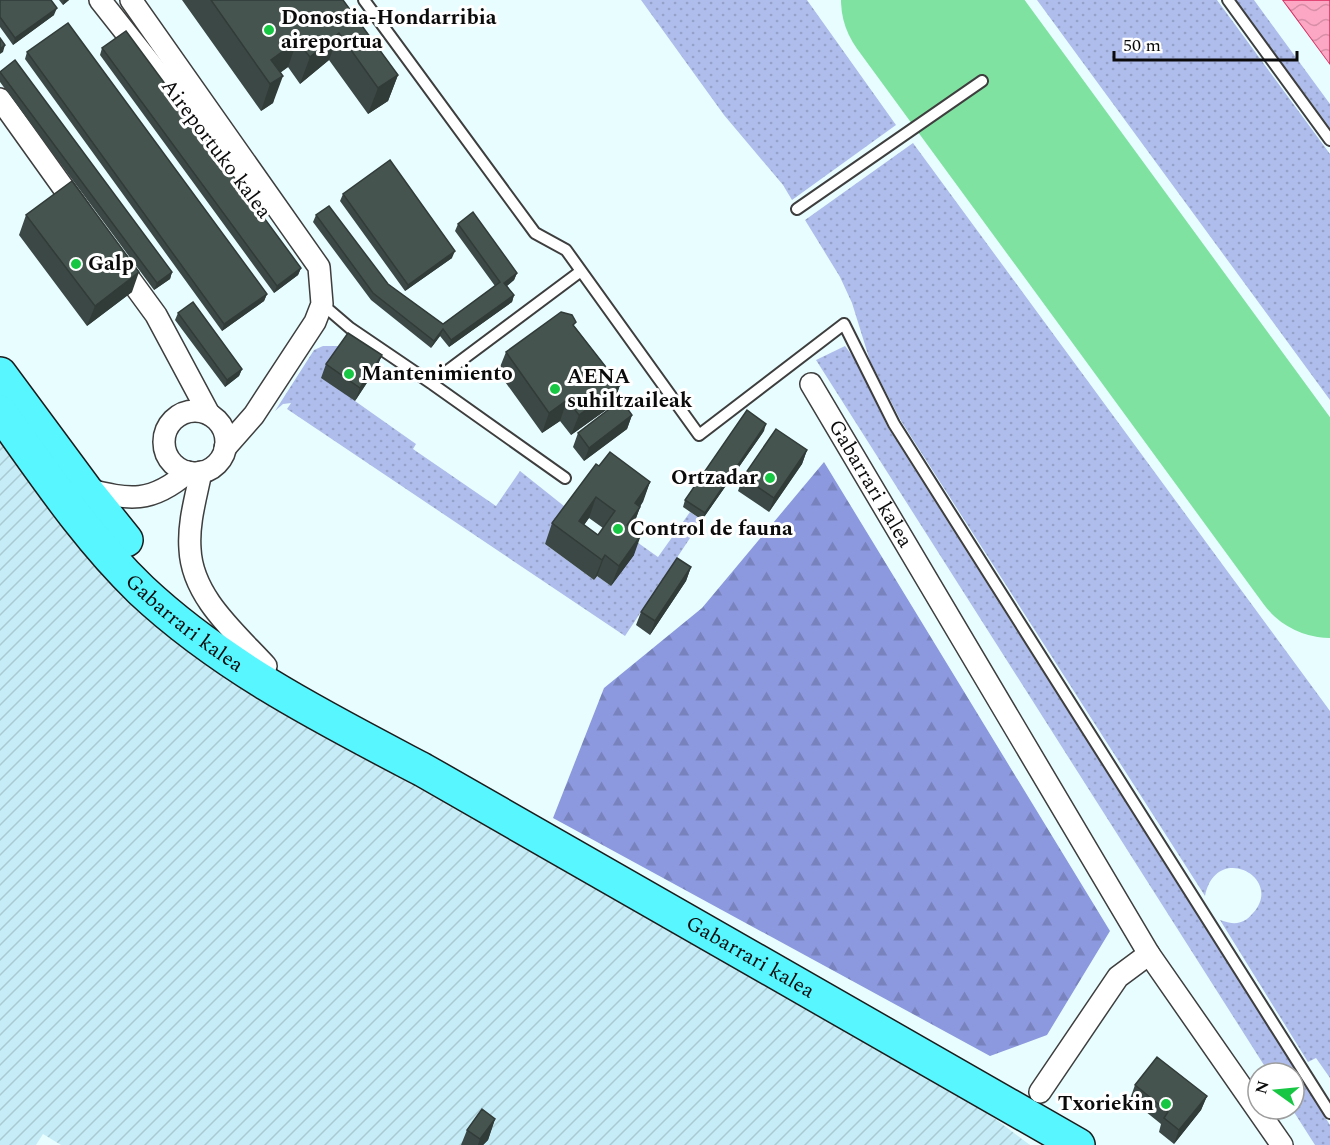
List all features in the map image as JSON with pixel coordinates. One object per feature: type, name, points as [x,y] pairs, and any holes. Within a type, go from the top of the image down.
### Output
[{"type":"main road","name":"Gabarrari kalea","points":[[0,374],[117,531],[189,606],[266,666],[423,770]]},
{"type":"main road","points":[[0,401],[10,407],[61,476],[85,489]]},
{"type":"main road","name":"Gabarrari kalea","points":[[0,412],[100,546],[176,621],[226,658],[315,713],[423,770],[1078,1145]]},
{"type":"street","name":"Aireportuko kalea","points":[[100,0],[202,129],[308,272],[322,304]]},
{"type":"street","name":"Aireportuko kalea","points":[[131,0],[319,267],[322,304]]},
{"type":"street","points":[[0,99],[95,231]]},
{"type":"street","points":[[85,489],[111,496],[131,498],[150,496],[195,472],[212,467],[221,459],[226,441],[222,427],[209,414],[156,315],[108,250]]},
{"type":"street","points":[[225,448],[254,415],[315,322],[322,304]]},
{"type":"street","name":"Gabarrari kalea","points":[[811,384],[1149,954],[1282,1145]]},
{"type":"street","points":[[195,472],[180,469],[168,457],[164,440],[166,431],[176,417],[184,413],[192,411],[209,414]]},
{"type":"street","name":"Gabarrari kalea","points":[[195,472],[190,550],[195,575],[202,592],[266,666]]},
{"type":"street","points":[[1040,1092],[1119,977],[1149,954]]},
{"type":"lane","points":[[364,0],[535,233],[567,250],[580,272],[699,435],[844,324],[894,424],[1330,1113]]},
{"type":"lane","points":[[1228,0],[1330,140]]},
{"type":"lane","points":[[797,209],[982,81]]},
{"type":"lane","points":[[431,382],[580,272]]},
{"type":"lane","points":[[322,304],[350,328],[431,382],[565,478]]},
{"type":"shaded area","points":[[641,0],[807,0],[896,125],[792,200],[783,185],[724,115]]},
{"type":"shaded area","points":[[1037,0],[1217,0],[1330,154],[1330,400]]},
{"type":"shaded area","points":[[1236,0],[1254,0],[1330,104],[1330,128]]},
{"type":"shaded area","points":[[913,143],[1330,711],[1330,1078],[1316,1058],[1308,1062],[1220,920],[1238,923],[1246,920],[1253,913],[1261,900],[1261,888],[1255,878],[1245,871],[1233,868],[1222,871],[1212,880],[1205,896],[901,421],[870,361],[852,303],[840,277],[805,220]]},
{"type":"shaded area","points":[[323,346],[343,346],[355,401],[416,444],[413,449],[496,506],[520,471],[569,510],[545,544],[594,580],[597,576],[611,586],[627,535],[658,557],[690,512],[702,520],[625,636],[287,409],[291,403],[283,404],[275,411],[314,350]]},
{"type":"shaded area","points":[[845,346],[857,362],[887,426],[1289,1061],[1261,1061],[816,360]]},
{"type":"shaded area","points":[[0,432],[34,478],[307,725],[978,1106],[1030,1145],[61,1145],[43,1134],[36,1145],[0,1145]]},
{"type":"shaded area","points":[[1306,1087],[1330,1125],[1330,1145],[1315,1145],[1300,1121],[1306,1121]]},
{"type":"green space","points":[[824,462],[1110,931],[1047,1035],[990,1056],[553,818],[604,688],[702,608]]},
{"type":"water","points":[[1282,0],[1330,0],[1330,65],[1289,9]]},
{"type":"pier","points":[[1279,0],[1282,0],[1330,68]]},
{"type":"building","points":[[0,0],[51,0],[57,8],[15,38],[0,17]]},
{"type":"building","points":[[211,0],[343,0],[398,75],[378,88],[339,33],[310,57],[297,41],[271,60],[283,76],[270,84]]},
{"type":"building","points":[[68,23],[267,294],[224,324],[27,52]]},
{"type":"building","points":[[126,31],[301,268],[277,286],[102,48]]},
{"type":"building","points":[[0,38],[5,45],[0,49]]},
{"type":"building","points":[[15,60],[172,272],[157,283],[0,72]]},
{"type":"building","points":[[390,160],[455,251],[408,285],[343,194]]},
{"type":"building","name":"Galp","points":[[72,181],[139,272],[95,306],[26,215]]},
{"type":"building","points":[[329,206],[388,284],[443,324],[500,282],[458,224],[473,212],[517,273],[504,283],[514,295],[451,340],[443,329],[434,341],[373,293],[316,215]]},
{"type":"building","points":[[193,302],[242,369],[227,380],[178,313]]},
{"type":"building","name":"AENA suhiltzaileak","points":[[561,312],[572,315],[576,322],[573,325],[620,385],[579,415],[567,400],[549,413],[506,352]]},
{"type":"building","points":[[348,333],[382,355],[360,388],[326,364]]},
{"type":"building","points":[[621,400],[632,415],[589,448],[578,433]]},
{"type":"building","points":[[747,410],[766,424],[705,513],[685,500]]},
{"type":"building","name":"Ortzadar","points":[[776,429],[807,450],[774,498],[743,477]]},
{"type":"building","points":[[610,452],[650,482],[635,503],[640,507],[627,525],[641,535],[619,566],[605,555],[602,560],[552,523],[596,464],[599,466]],"holes":[[[596,497],[615,511],[598,535],[579,521]]]},
{"type":"building","points":[[677,558],[691,567],[655,621],[641,612]]},
{"type":"building","points":[[1157,1057],[1207,1096],[1179,1130],[1164,1118],[1168,1112],[1135,1085]]},
{"type":"building","points":[[482,1109],[495,1119],[480,1139],[467,1130]]},
{"type":"runway","points":[[923,0],[1330,556]]},
{"type":"place","name":"Donostia-Hondarribia aireportua","points":[[269,30]]},
{"type":"place","name":"Galp","points":[[76,264]]},
{"type":"place","name":"Mantenimiento","points":[[349,374]]},
{"type":"place","name":"AENA suhiltzaileak","points":[[555,389]]},
{"type":"place","name":"Ortzadar","points":[[770,478]]},
{"type":"place","name":"Control de fauna","points":[[618,529]]},
{"type":"place","name":"Txoriekin","points":[[1166,1104]]}]
